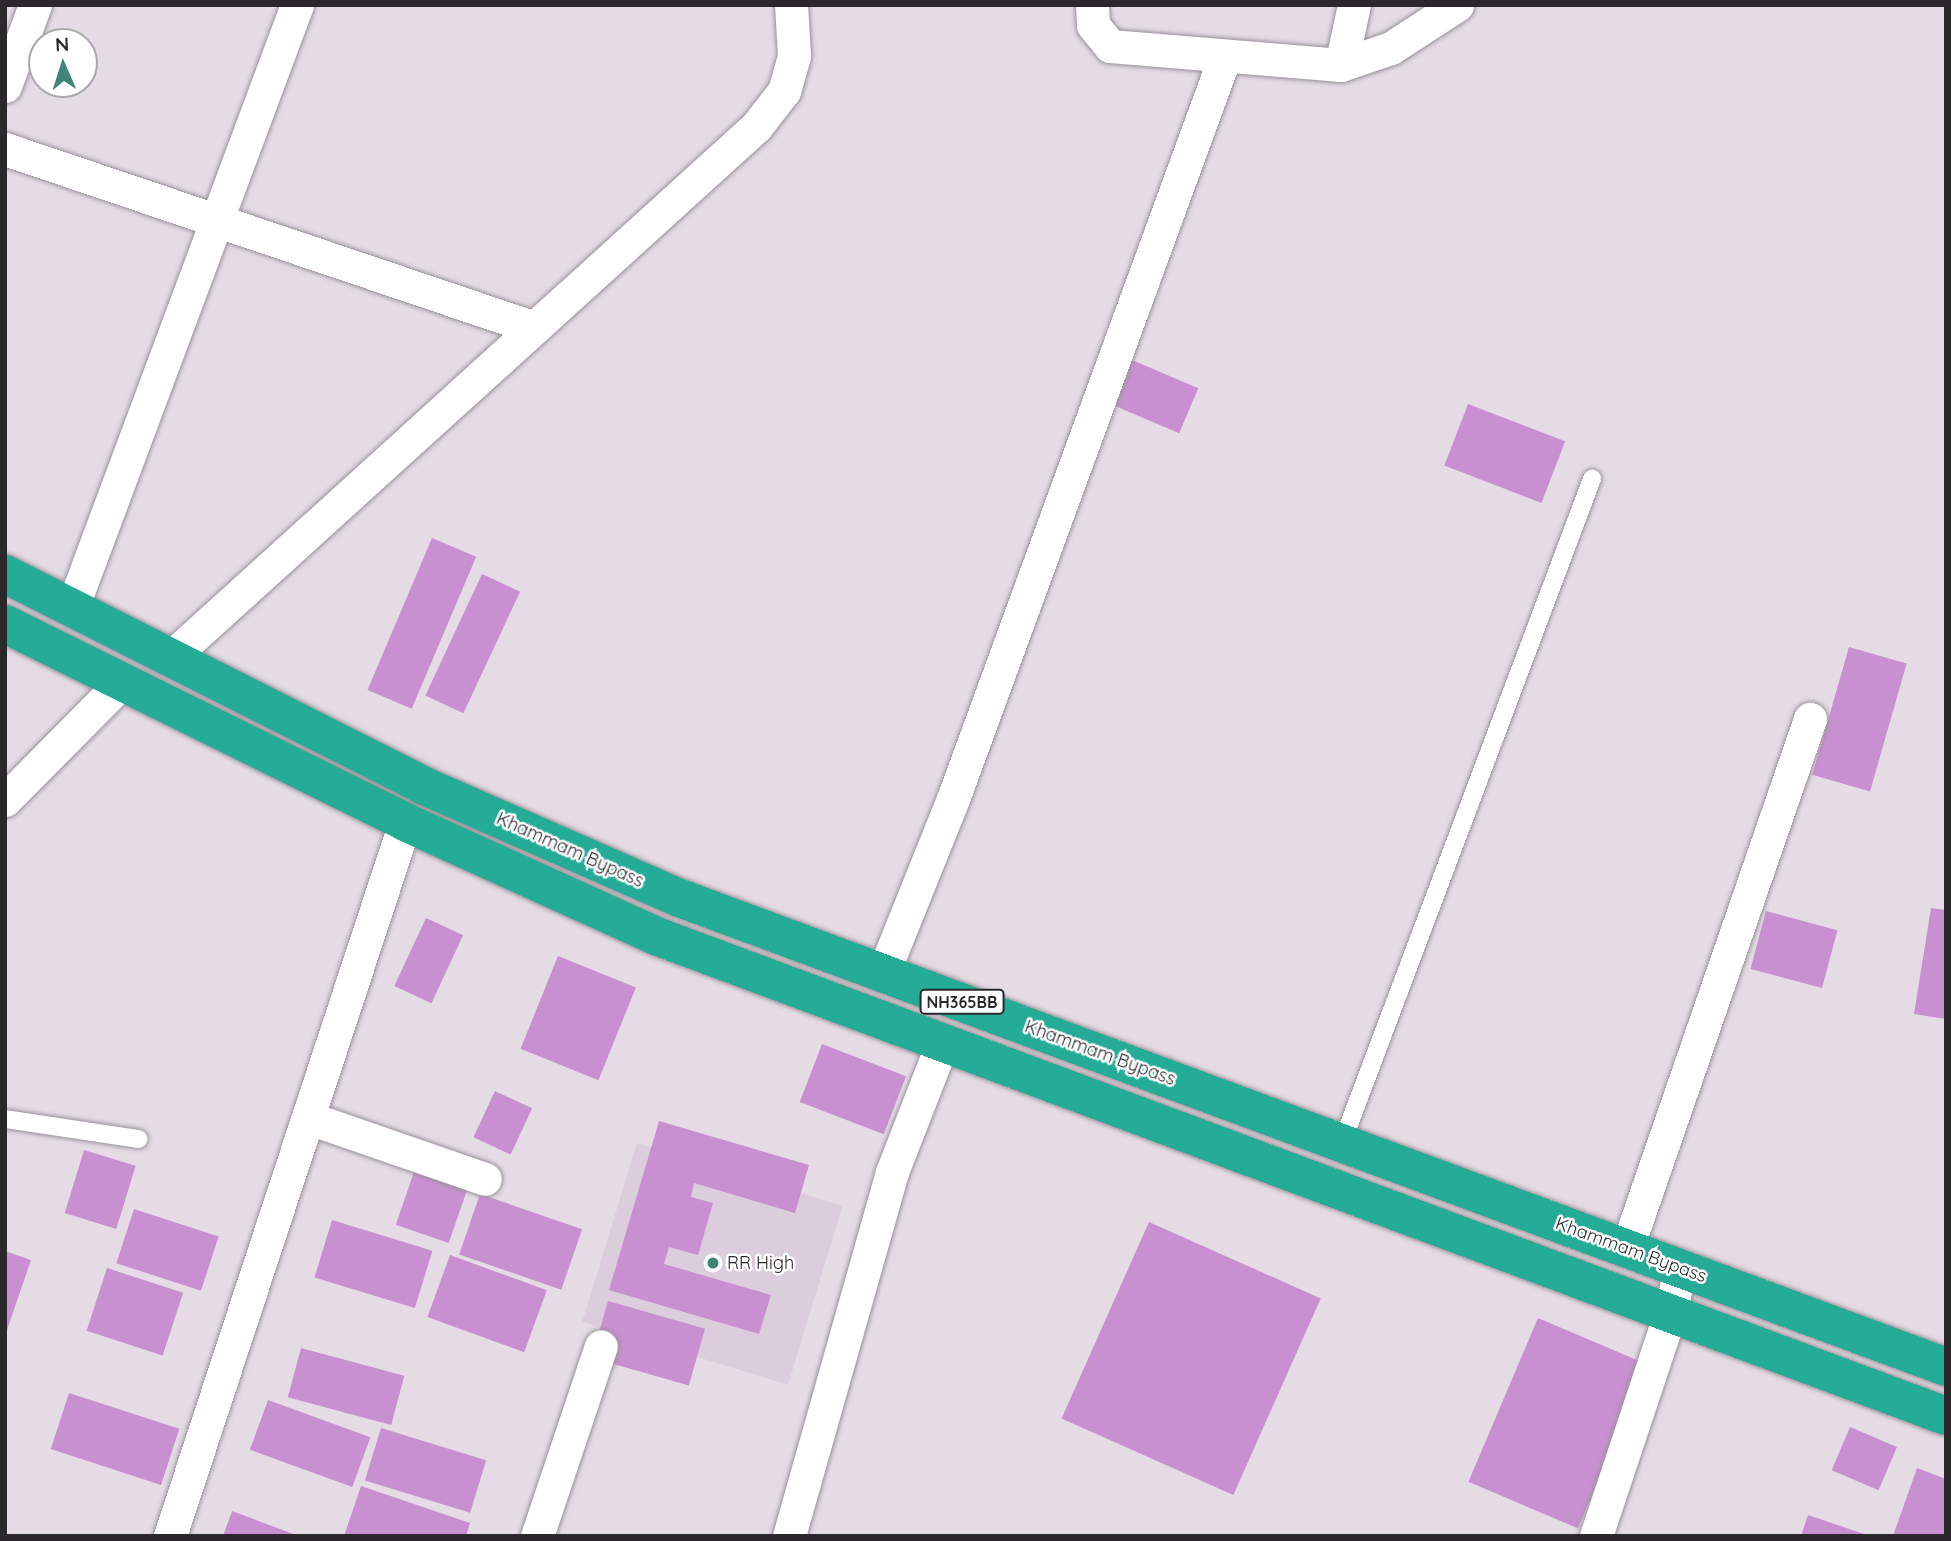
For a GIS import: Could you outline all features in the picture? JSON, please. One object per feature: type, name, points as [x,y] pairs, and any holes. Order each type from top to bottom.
[{"type":"highway","name":"Khammam Bypass","points":[[5,573],[169,659],[422,785],[664,892],[1946,1367]]},
{"type":"highway","name":"NH365BB","points":[[5,624],[405,822],[656,936],[1946,1416]]},
{"type":"street","points":[[5,86],[35,5]]},
{"type":"street","points":[[72,608],[297,5]]},
{"type":"street","points":[[169,659],[359,490],[532,327],[756,127],[784,91],[794,55],[791,5]]},
{"type":"street","points":[[1092,5],[1093,24],[1110,46],[1224,59],[1341,65],[1391,48],[1457,5]]},
{"type":"street","points":[[1341,65],[1354,5]]},
{"type":"street","points":[[883,973],[953,799],[1224,59]]},
{"type":"street","points":[[5,149],[532,327]]},
{"type":"street","points":[[5,800],[121,683]]},
{"type":"street","points":[[1627,1248],[1810,719]]},
{"type":"street","points":[[170,1536],[405,822]]},
{"type":"street","points":[[789,1536],[892,1172],[942,1044]]},
{"type":"street","points":[[309,1118],[485,1179]]},
{"type":"street","points":[[1595,1536],[1670,1314],[1680,1268]]},
{"type":"street","points":[[537,1536],[601,1346]]},
{"type":"lane","points":[[1342,1143],[1592,479]]},
{"type":"lane","points":[[5,1119],[139,1139]]},
{"type":"shaded area","name":"RR High","points":[[637,1143],[843,1206],[788,1385],[582,1322]]},
{"type":"building","points":[[1132,360],[1198,388],[1179,433],[1113,405]]},
{"type":"building","points":[[1468,404],[1565,441],[1541,503],[1444,466]]},
{"type":"building","points":[[432,538],[476,557],[412,709],[368,690]]},
{"type":"building","points":[[482,574],[520,592],[463,713],[425,695]]},
{"type":"building","points":[[1849,647],[1907,664],[1870,791],[1812,775]]},
{"type":"building","points":[[1931,908],[1946,910],[1946,1019],[1914,1014]]},
{"type":"building","points":[[1766,911],[1837,930],[1822,988],[1750,969]]},
{"type":"building","points":[[426,918],[463,935],[431,1003],[394,986]]},
{"type":"building","points":[[558,956],[636,987],[598,1080],[521,1049]]},
{"type":"building","points":[[822,1044],[906,1076],[884,1134],[800,1102]]},
{"type":"building","points":[[495,1091],[532,1108],[511,1155],[473,1137]]},
{"type":"building","points":[[659,1121],[809,1165],[795,1213],[694,1183],[691,1197],[713,1203],[698,1255],[669,1247],[664,1264],[771,1295],[759,1334],[609,1290]]},
{"type":"building","points":[[84,1150],[136,1166],[116,1229],[65,1213]]},
{"type":"building","points":[[415,1169],[468,1187],[449,1243],[396,1225]]},
{"type":"building","points":[[480,1194],[582,1229],[561,1290],[459,1255]]},
{"type":"building","points":[[134,1209],[219,1237],[201,1291],[116,1263]]},
{"type":"building","points":[[332,1220],[432,1251],[415,1308],[314,1277]]},
{"type":"building","points":[[1149,1222],[1321,1298],[1233,1495],[1062,1418]]},
{"type":"building","points":[[5,1251],[31,1260],[6,1333],[5,1333]]},
{"type":"building","points":[[450,1255],[547,1290],[524,1352],[427,1317]]},
{"type":"building","points":[[107,1268],[183,1293],[163,1355],[87,1331]]},
{"type":"building","points":[[608,1301],[705,1329],[689,1386],[592,1358]]},
{"type":"building","points":[[1538,1318],[1648,1364],[1578,1528],[1468,1482]]},
{"type":"building","points":[[301,1348],[404,1376],[391,1425],[288,1397]]},
{"type":"building","points":[[69,1393],[179,1429],[161,1485],[51,1449]]},
{"type":"building","points":[[268,1400],[370,1437],[352,1487],[250,1450]]},
{"type":"building","points":[[1850,1427],[1897,1447],[1879,1490],[1832,1470]]},
{"type":"building","points":[[381,1428],[486,1460],[470,1513],[365,1481]]},
{"type":"building","points":[[1917,1468],[1946,1479],[1946,1536],[1893,1536]]},
{"type":"building","points":[[361,1486],[470,1523],[466,1536],[344,1536]]},
{"type":"building","points":[[232,1511],[296,1535],[296,1536],[223,1536]]},
{"type":"building","points":[[1808,1515],[1867,1535],[1867,1536],[1801,1536]]},
{"type":"place","name":"RR High","points":[[713,1263]]}]
